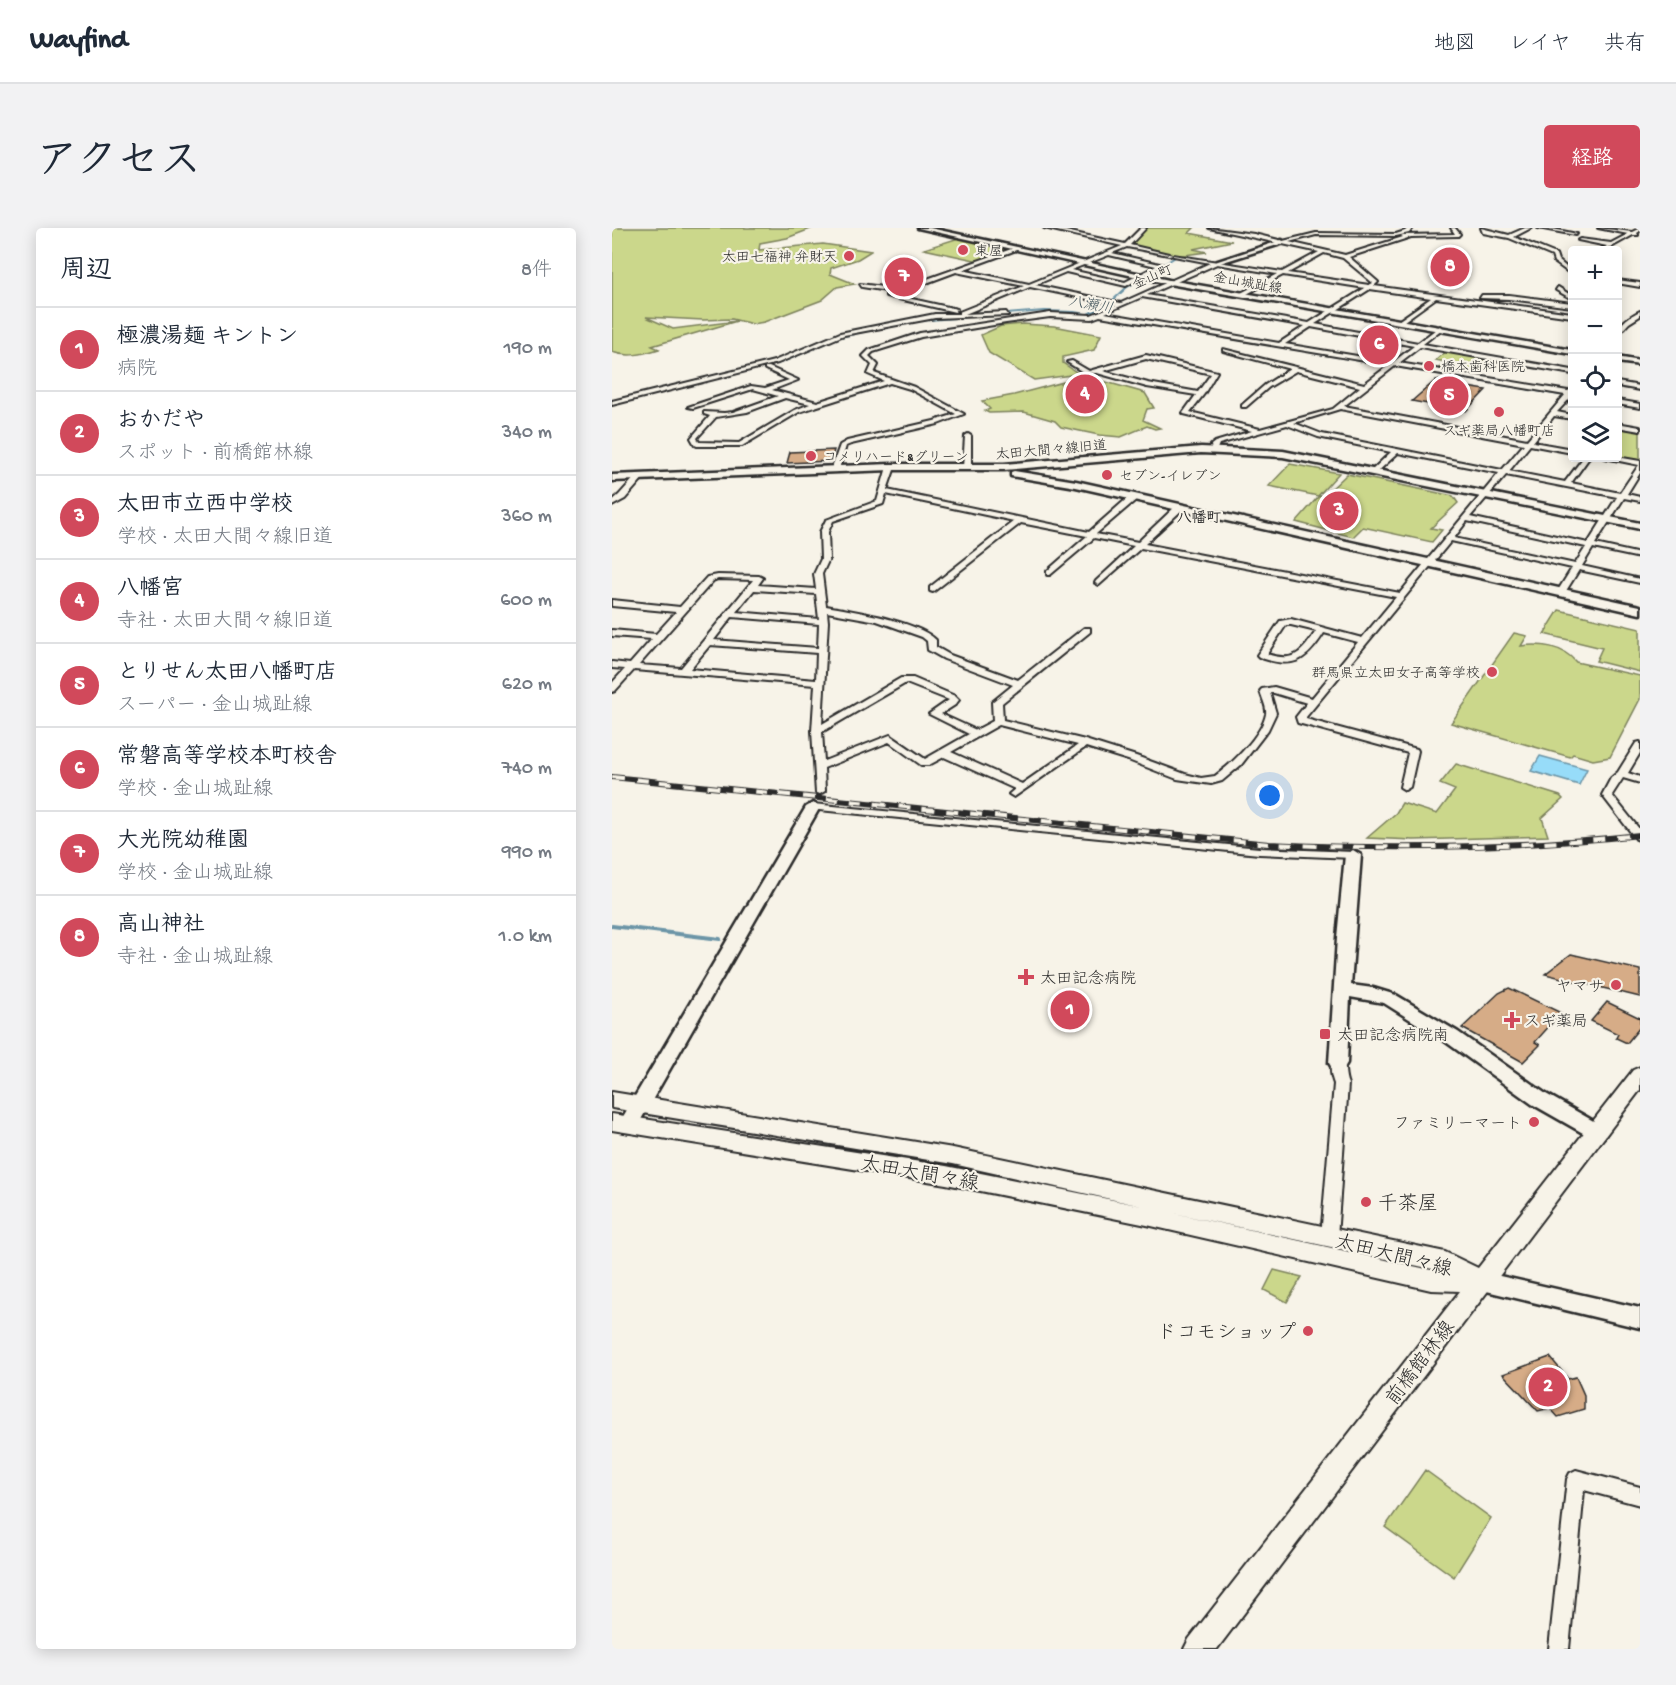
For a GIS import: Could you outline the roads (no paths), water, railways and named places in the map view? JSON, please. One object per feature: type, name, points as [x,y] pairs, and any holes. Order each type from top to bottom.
[{"type":"main road","name":"前橋館林線","points":[[1199,1649],[1640,1076]]},
{"type":"main road","name":"太田大間々線","points":[[612,1100],[953,1156],[1445,1262],[1482,1281]]},
{"type":"main road","name":"太田大間々線","points":[[620,1124],[946,1175],[1147,1216],[1431,1280],[1482,1281]]},
{"type":"street","name":"金山城趾線","points":[[921,228],[1169,282],[1568,351]]},
{"type":"street","points":[[1046,228],[1176,256],[1432,297],[1568,314]]},
{"type":"street","points":[[1060,231],[1070,228]]},
{"type":"street","points":[[955,315],[1109,254],[1126,246],[1144,228]]},
{"type":"street","points":[[1211,228],[1345,257],[1376,283],[1279,345]]},
{"type":"street","points":[[1396,235],[1407,232],[1411,228]]},
{"type":"street","points":[[1218,262],[1316,234],[1456,236],[1458,234],[1453,228]]},
{"type":"street","points":[[1483,228],[1485,232],[1510,237],[1554,255],[1556,261],[1568,270]]},
{"type":"street","points":[[1510,237],[1529,228]]},
{"type":"street","points":[[1540,228],[1575,234]]},
{"type":"street","points":[[1600,228],[1640,234]]},
{"type":"street","points":[[1580,240],[1612,245],[1640,229]]},
{"type":"street","points":[[1345,257],[1409,237]]},
{"type":"street","points":[[963,312],[888,295],[1017,249]]},
{"type":"street","points":[[1242,294],[1323,252]]},
{"type":"street","points":[[1109,254],[1161,265]]},
{"type":"street","points":[[1067,271],[1126,284],[1176,256]]},
{"type":"street","name":"金山町","points":[[1097,312],[1113,303],[1139,295],[1218,262]]},
{"type":"street","points":[[954,270],[1113,303]]},
{"type":"street","points":[[1622,282],[1640,285]]},
{"type":"street","points":[[862,285],[898,291]]},
{"type":"street","points":[[1558,288],[1568,295]]},
{"type":"street","points":[[1139,295],[1568,371]]},
{"type":"street","points":[[1400,322],[1432,297],[1509,297],[1568,304]]},
{"type":"street","points":[[612,403],[776,362],[837,335],[935,316],[1077,309]]},
{"type":"street","points":[[835,470],[845,444],[936,423],[962,414],[912,388],[871,374],[874,365],[866,356],[869,352],[929,333],[1044,316],[1097,312],[1239,340],[1568,394]]},
{"type":"street","points":[[1622,328],[1640,313]]},
{"type":"street","points":[[1622,322],[1640,324]]},
{"type":"street","points":[[1214,450],[1214,445],[1217,443],[1338,407],[1440,328]]},
{"type":"street","points":[[1239,340],[1225,350],[1366,387]]},
{"type":"street","points":[[1098,371],[1114,364],[1146,357],[1215,373],[1186,413],[1261,431]]},
{"type":"street","points":[[1622,360],[1640,363]]},
{"type":"street","points":[[1070,362],[1084,372],[1098,371],[1158,387],[1201,394]]},
{"type":"street","points":[[766,390],[795,380],[767,368]]},
{"type":"street","points":[[1244,406],[1274,381],[1296,368]]},
{"type":"street","points":[[713,416],[694,438],[697,444],[740,445],[797,411],[889,381]]},
{"type":"street","points":[[1622,385],[1640,388]]},
{"type":"street","points":[[784,395],[725,416],[713,416],[691,407],[753,387],[766,390],[784,395],[816,404]]},
{"type":"street","points":[[1405,787],[1413,751],[1301,721],[1314,702],[1530,443],[1551,413],[1568,396]]},
{"type":"street","points":[[1622,403],[1640,406]]},
{"type":"street","points":[[1338,407],[1568,450]]},
{"type":"street","points":[[1551,413],[1568,416]]},
{"type":"street","points":[[1287,423],[1320,436],[1640,499]]},
{"type":"street","points":[[1622,426],[1640,429]]},
{"type":"street","points":[[967,468],[968,436]]},
{"type":"street","name":"太田大間々線旧道","points":[[612,478],[891,467],[1004,467],[1214,450],[1273,453],[1640,526]]},
{"type":"street","points":[[1374,472],[1396,451]]},
{"type":"street","points":[[1561,592],[1622,495],[1636,479],[1640,465],[1622,461]]},
{"type":"street","points":[[1567,484],[1583,462]]},
{"type":"street","points":[[620,1124],[640,1103],[817,799],[819,766],[817,731],[824,622],[818,574],[825,559],[824,532],[827,523],[878,504],[885,492],[891,467]]},
{"type":"street","points":[[1004,467],[1010,473],[1180,507],[1640,610]]},
{"type":"street","points":[[612,504],[622,497],[640,477]]},
{"type":"street","points":[[885,492],[1403,596]]},
{"type":"street","points":[[1050,573],[1134,497]]},
{"type":"street","points":[[1099,583],[1180,507]]},
{"type":"street","points":[[1467,519],[1640,556]]},
{"type":"street","points":[[933,589],[1020,520]]},
{"type":"street","points":[[1450,539],[1640,581]]},
{"type":"street","points":[[612,689],[710,579],[715,577],[759,578],[684,671]]},
{"type":"street","points":[[753,587],[820,592]]},
{"type":"street","points":[[612,603],[682,610]]},
{"type":"street","points":[[822,608],[879,619],[925,635],[932,640],[931,648],[947,657],[1019,684]]},
{"type":"street","points":[[731,614],[824,622]]},
{"type":"street","points":[[1321,630],[1305,654],[1297,660],[1286,661],[1262,655],[1283,623],[1291,622],[1365,641]]},
{"type":"street","points":[[998,722],[997,702],[1088,630]]},
{"type":"street","points":[[612,633],[658,637]]},
{"type":"street","points":[[708,642],[821,651]]},
{"type":"street","points":[[612,665],[820,683]]},
{"type":"street","points":[[817,731],[904,681],[910,680],[952,698],[954,700],[952,703],[934,714],[976,734]]},
{"type":"street","points":[[819,766],[890,738],[925,763],[998,722],[1050,732],[1185,776],[1210,781],[1218,780],[1246,754],[1269,718],[1270,711],[1265,691],[1274,690],[1314,702]]},
{"type":"street","points":[[1640,745],[1622,774],[1616,778],[1607,795],[1640,837]]},
{"type":"street","points":[[942,752],[1018,791],[1081,747]]},
{"type":"street","points":[[1622,774],[1640,780]]},
{"type":"street","points":[[817,799],[1259,852],[1353,855],[1342,990],[1337,1075],[1341,1084],[1329,1237]]},
{"type":"street","points":[[1342,990],[1373,994],[1389,999],[1409,1010],[1452,1037],[1539,1099],[1597,1131]]},
{"type":"street","points":[[1482,1281],[1640,1318]]},
{"type":"street","points":[[1559,1649],[1576,1479],[1640,1496]]},
{"type":"water","points":[[1540,756],[1587,769],[1579,785],[1531,771]]},
{"type":"waterway","points":[[1088,314],[1111,302],[1126,288],[1177,256]]},
{"type":"waterway","name":"八瀬川","points":[[917,321],[1044,311],[1074,312],[1568,396]]},
{"type":"waterway","name":"八瀬川","points":[[713,379],[780,363],[840,337],[877,329]]},
{"type":"waterway","name":"八瀬川","points":[[612,405],[633,400]]},
{"type":"waterway","name":"八瀬川","points":[[1622,406],[1640,408]]},
{"type":"waterway","points":[[612,926],[720,939]]},
{"type":"railway","points":[[612,777],[1269,844],[1454,847],[1547,843],[1640,835]]},
{"type":"place","name":"東屋","points":[[963,250]]},
{"type":"place","name":"太田七福神 弁財天","points":[[849,256]]},
{"type":"place","name":"高山神社","points":[[1450,267]]},
{"type":"place","name":"大光院幼稚園","points":[[904,277]]},
{"type":"place","name":"常磐高等学校本町校舎","points":[[1379,345]]},
{"type":"place","name":"橋本歯科医院","points":[[1429,366]]},
{"type":"place","name":"八幡宮","points":[[1085,394]]},
{"type":"place","name":"とりせん太田八幡町店","points":[[1449,396]]},
{"type":"place","name":"スギ薬局八幡町店","points":[[1499,412]]},
{"type":"place","name":"コメリハード&グリーン","points":[[811,456]]},
{"type":"place","name":"セブン-イレブン","points":[[1107,475]]},
{"type":"place","name":"太田市立西中学校","points":[[1339,511]]},
{"type":"place","name":"群馬県立太田女子高等学校","points":[[1492,672]]},
{"type":"place","name":"太田記念病院","points":[[1026,977]]},
{"type":"place","name":"ヤマサ","points":[[1616,985]]},
{"type":"place","name":"極濃湯麺 キントン","points":[[1070,1010]]},
{"type":"place","name":"スギ薬局","points":[[1512,1020]]},
{"type":"place","name":"太田記念病院南","points":[[1325,1034]]},
{"type":"place","name":"ファミリーマート","points":[[1534,1122]]},
{"type":"place","name":"千茶屋","points":[[1366,1202]]},
{"type":"place","name":"ドコモショップ","points":[[1308,1331]]},
{"type":"place","name":"おかだや","points":[[1548,1387]]},
{"type":"district","name":"八幡町","points":[[1199,517]]}]
